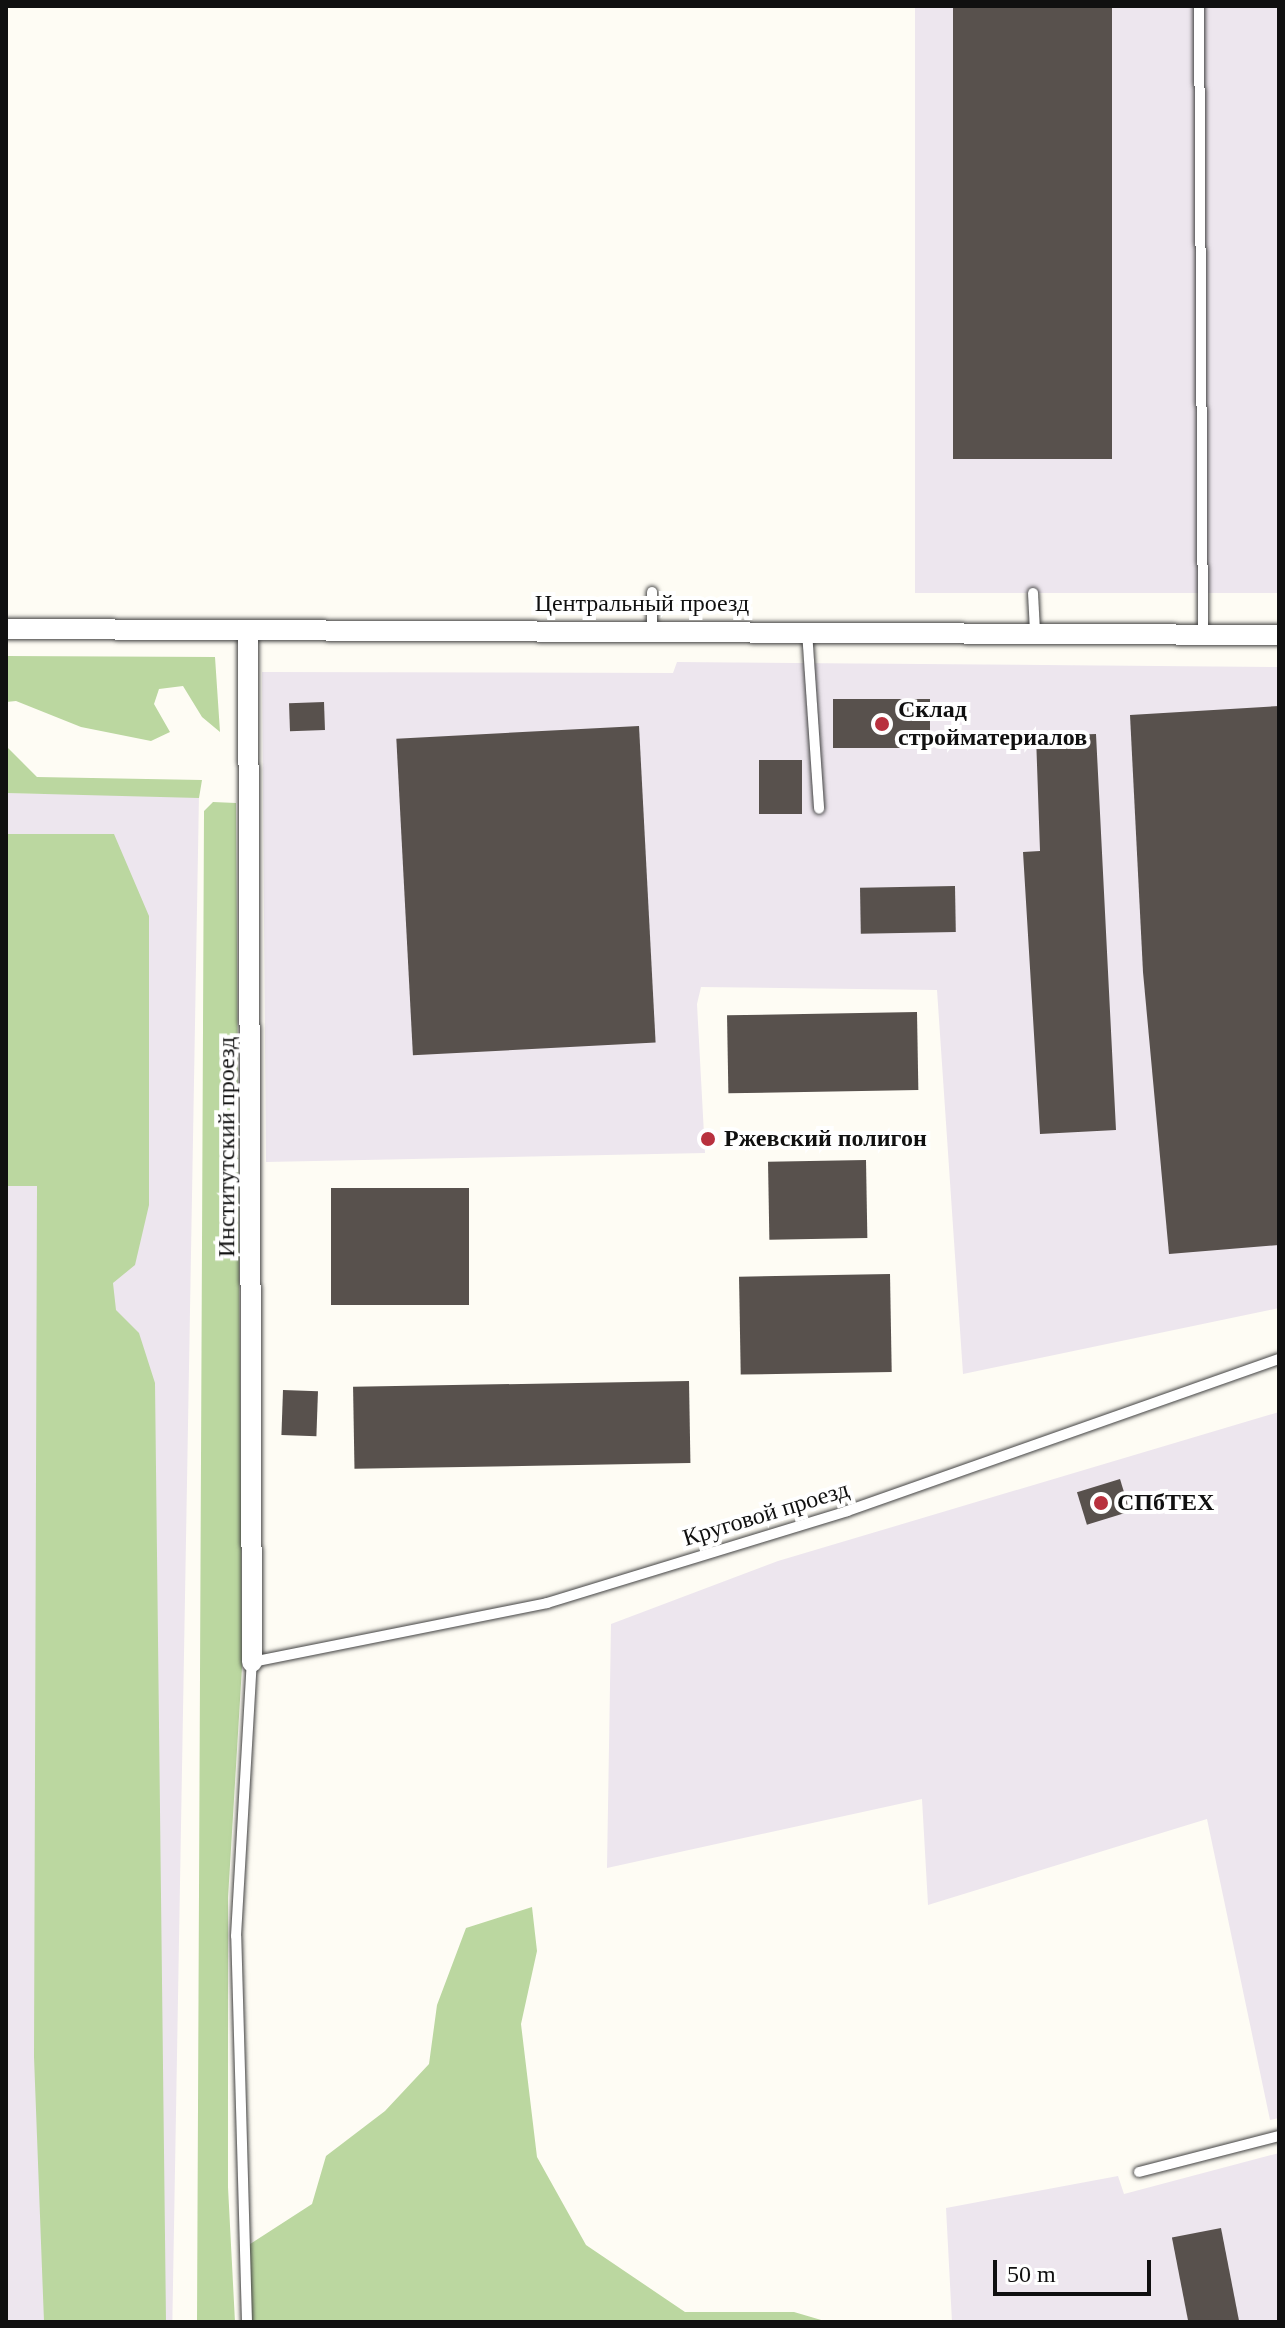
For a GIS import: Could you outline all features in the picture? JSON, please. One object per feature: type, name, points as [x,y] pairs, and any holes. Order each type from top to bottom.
[{"type":"street","name":"Центральный проезд","points":[[6,629],[248,632],[807,629],[1279,635]]},
{"type":"street","name":"Институтский проезд","points":[[248,632],[260,1265],[252,1662]]},
{"type":"lane","points":[[1199,6],[1203,634]]},
{"type":"lane","points":[[652,592],[652,630]]},
{"type":"lane","points":[[1033,593],[1035,632]]},
{"type":"lane","points":[[807,629],[819,809]]},
{"type":"lane","name":"Круговой проезд","points":[[252,1662],[547,1603],[847,1511],[1279,1359]]},
{"type":"lane","points":[[247,2322],[236,1936],[252,1662]]},
{"type":"lane","points":[[1139,2172],[1279,2136]]},
{"type":"shaded area","points":[[915,6],[1279,6],[1279,593],[915,593]]},
{"type":"shaded area","points":[[677,662],[1279,667],[1279,1308],[963,1374],[937,990],[701,987],[697,1004],[705,1153],[266,1162],[262,672],[673,673]]},
{"type":"shaded area","points":[[6,793],[199,796],[172,2322],[6,2322]]},
{"type":"shaded area","points":[[1279,1412],[1279,2118],[1270,2120],[1207,1819],[928,1905],[922,1799],[607,1868],[611,1624],[778,1561]]},
{"type":"shaded area","points":[[1279,2153],[1279,2322],[952,2322],[946,2208],[1118,2176],[1124,2194]]},
{"type":"green space","points":[[6,656],[215,657],[220,732],[202,717],[183,686],[159,689],[154,704],[170,732],[151,741],[81,727],[16,701],[6,702]]},
{"type":"green space","points":[[6,746],[37,777],[202,780],[199,798],[6,793]]},
{"type":"green space","points":[[213,802],[236,803],[242,1667],[228,1898],[228,2187],[235,2322],[197,2322],[204,811]]},
{"type":"green space","points":[[6,834],[114,834],[149,916],[149,1205],[135,1265],[113,1283],[116,1310],[139,1333],[155,1383],[166,2322],[44,2322],[34,2057],[37,1186],[6,1186]]},
{"type":"green space","points":[[532,1907],[537,1951],[521,2024],[537,2157],[586,2245],[685,2312],[794,2312],[828,2322],[251,2322],[247,2246],[312,2204],[326,2156],[385,2111],[429,2064],[437,2005],[466,1928]]},
{"type":"building","points":[[953,6],[1112,6],[1112,459],[953,459]]},
{"type":"building","name":"Склад стройматериалов","points":[[833,699],[930,699],[930,748],[833,748]]},
{"type":"building","points":[[324,702],[325,730],[290,731],[289,703]]},
{"type":"building","points":[[1279,706],[1279,1245],[1169,1254],[1143,972],[1130,715]]},
{"type":"building","points":[[639,726],[656,1043],[413,1055],[396,739]]},
{"type":"building","points":[[1096,734],[1116,1130],[1040,1134],[1023,852],[1040,851],[1036,736]]},
{"type":"building","points":[[759,760],[802,760],[802,814],[759,814]]},
{"type":"building","points":[[955,886],[956,932],[861,934],[860,888]]},
{"type":"building","points":[[917,1012],[918,1090],[728,1093],[727,1015]]},
{"type":"building","points":[[866,1160],[867,1238],[769,1240],[768,1162]]},
{"type":"building","points":[[331,1188],[469,1188],[469,1305],[331,1305]]},
{"type":"building","points":[[890,1274],[892,1372],[741,1375],[739,1277]]},
{"type":"building","points":[[689,1381],[690,1463],[354,1469],[353,1387]]},
{"type":"building","points":[[283,1390],[318,1391],[316,1436],[281,1435]]},
{"type":"building","name":"СПбТЕХ","points":[[1120,1479],[1130,1512],[1087,1525],[1077,1492]]},
{"type":"building","points":[[1221,2228],[1239,2322],[1188,2322],[1172,2238]]},
{"type":"place","name":"Склад стройматериалов","points":[[882,724]]},
{"type":"place","name":"Ржевский полигон","points":[[708,1139]]},
{"type":"place","name":"СПбТЕХ","points":[[1101,1503]]}]
